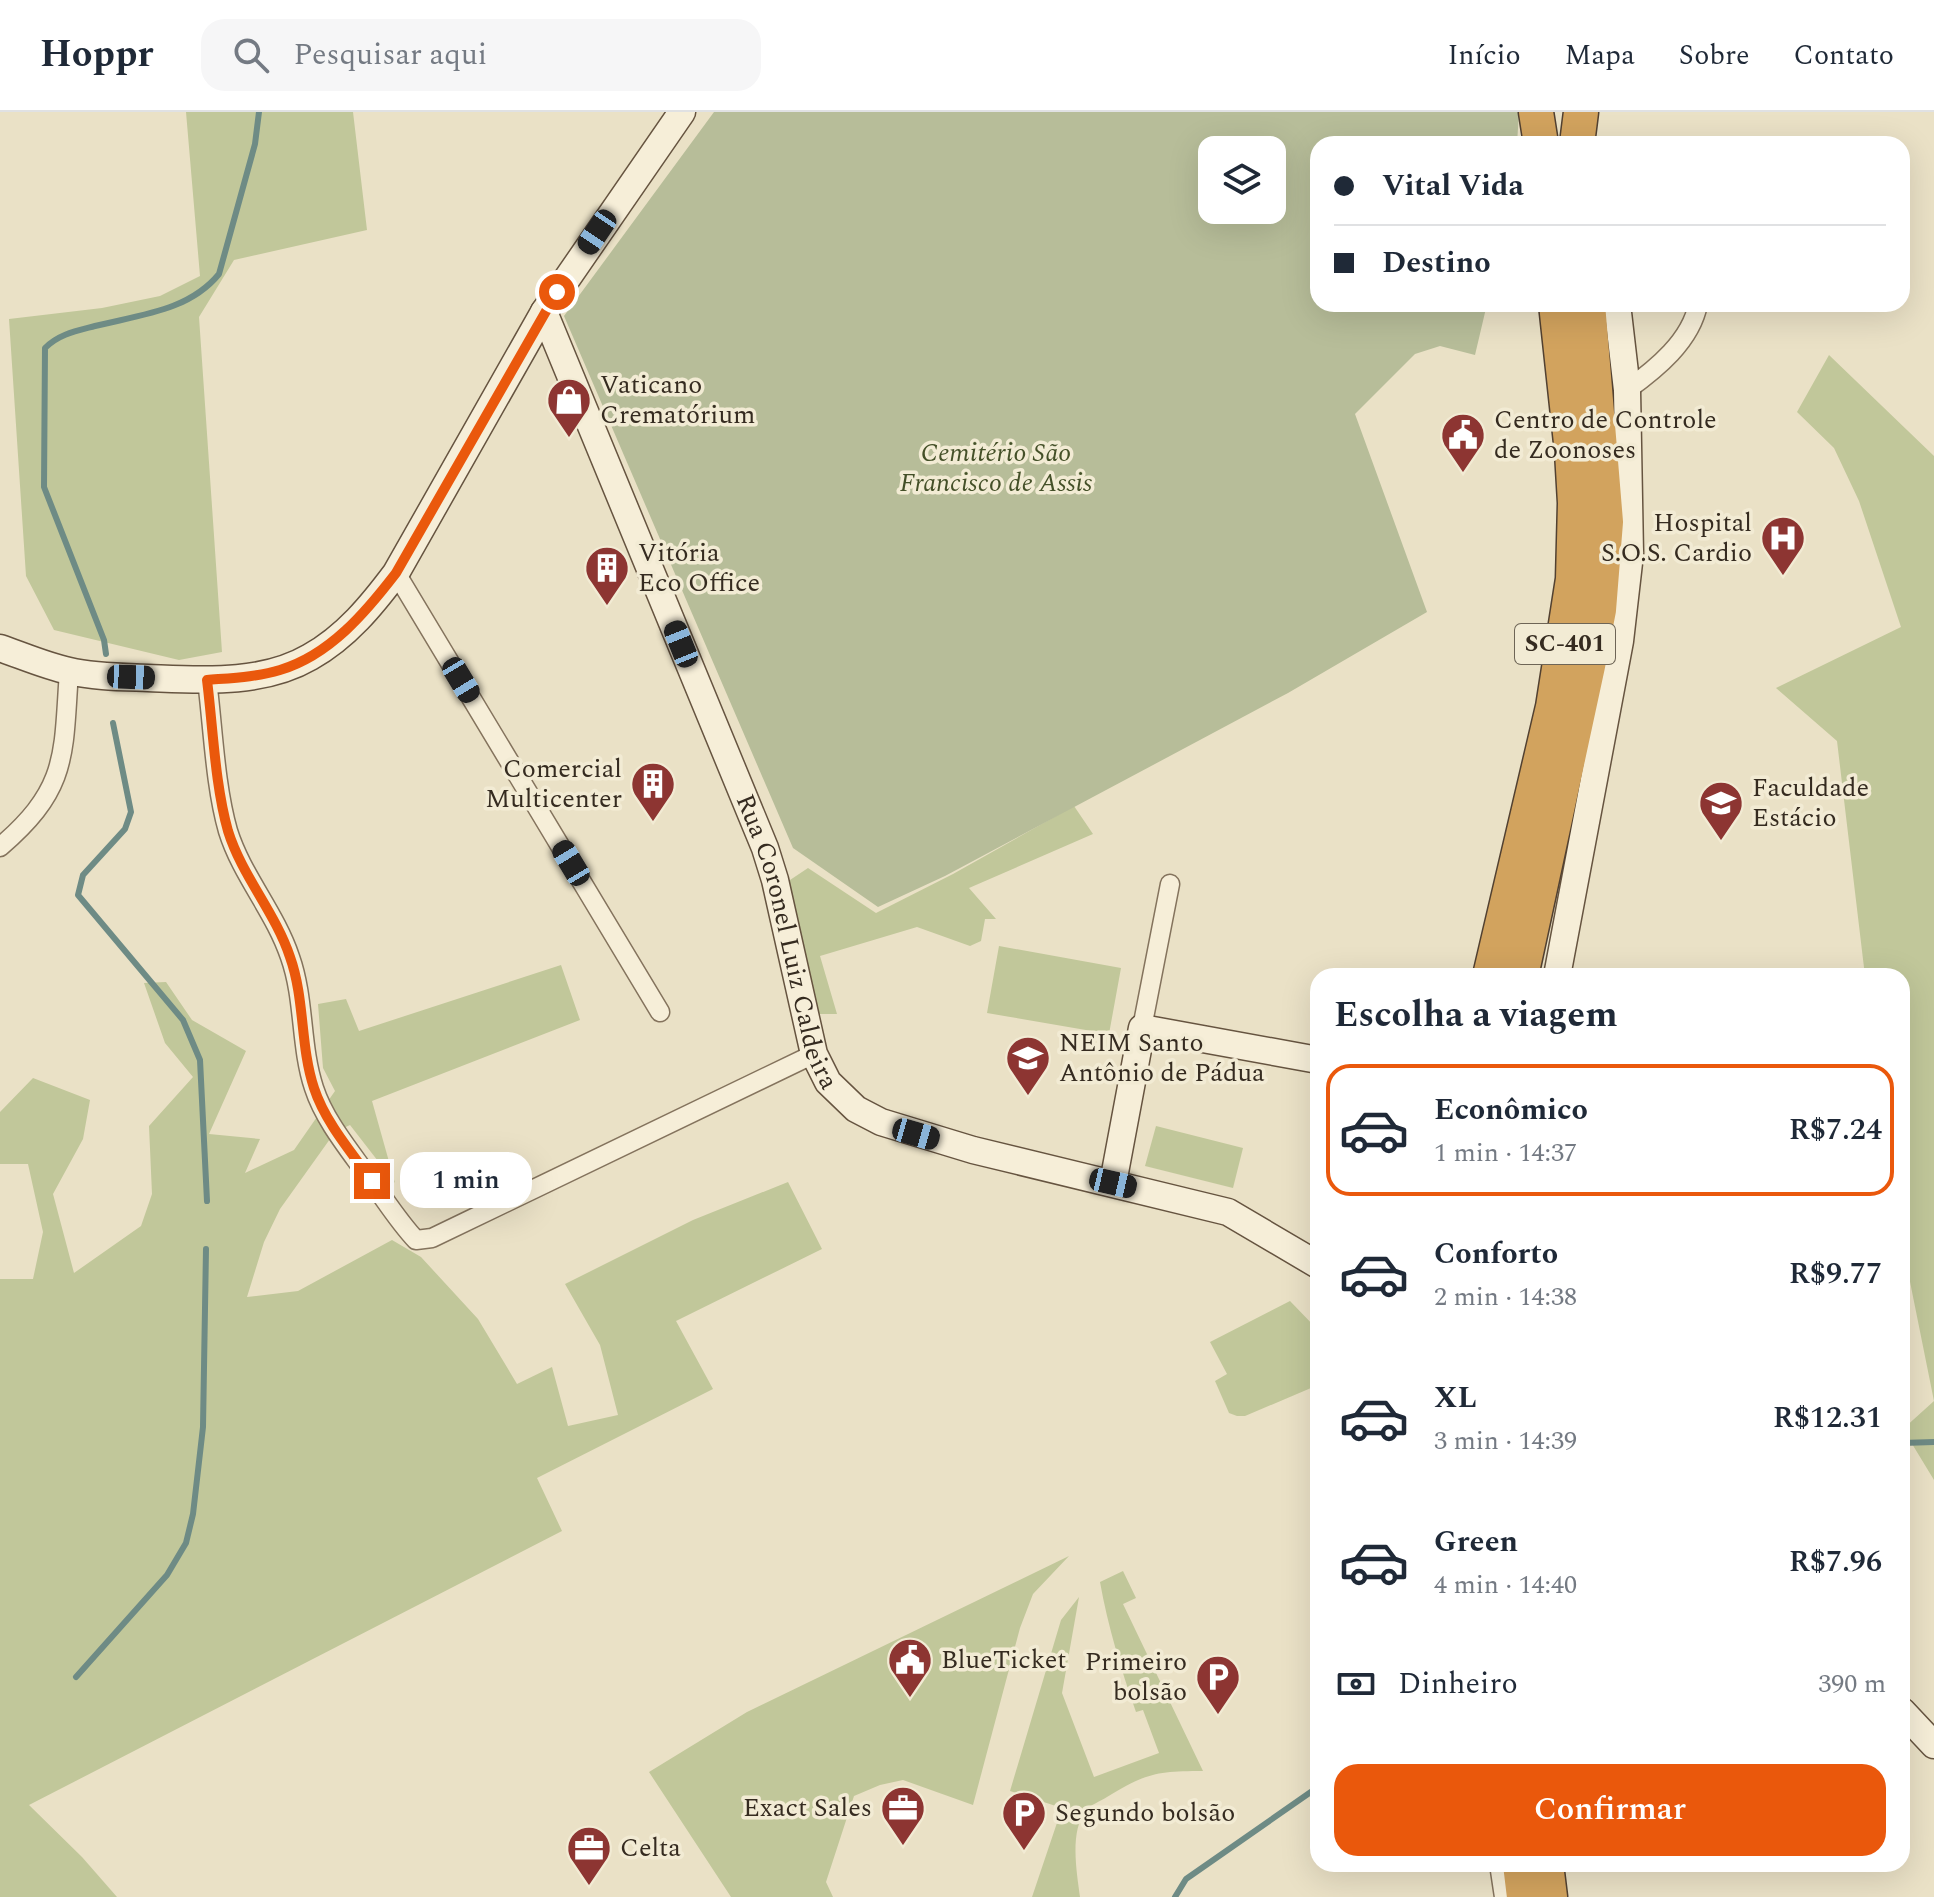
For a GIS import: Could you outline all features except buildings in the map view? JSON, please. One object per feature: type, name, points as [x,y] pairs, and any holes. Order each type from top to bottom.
[{"type":"highway","points":[[1536,112],[1564,136]]},
{"type":"highway","points":[[1547,112],[1565,136]]},
{"type":"highway","name":"SC-401","points":[[1492,968],[1553,707],[1573,579],[1575,503],[1572,452],[1557,312]]},
{"type":"highway","name":"SC-401","points":[[1523,968],[1588,666],[1605,557],[1606,522],[1589,312]]},
{"type":"highway","points":[[1521,1872],[1524,1897]]},
{"type":"highway","points":[[1548,1872],[1550,1897]]},
{"type":"main road","points":[[0,648],[69,671],[207,680],[281,670],[309,658],[356,622],[396,573],[544,312],[682,112]]},
{"type":"main road","name":"Rua Coronel Luiz Caldeira","points":[[544,312],[765,848],[814,1054],[828,1082],[856,1109],[881,1122],[973,1150],[1228,1212],[1310,1260]]},
{"type":"main road","points":[[1559,968],[1620,641],[1630,554],[1627,390],[1618,312]]},
{"type":"main road","points":[[1113,1183],[1142,1028],[1310,1059]]},
{"type":"main road","points":[[1910,1720],[1934,1745]]},
{"type":"street","points":[[1627,390],[1671,353],[1688,329],[1695,312]]},
{"type":"street","points":[[396,573],[660,1012]]},
{"type":"street","points":[[0,847],[35,814],[60,770],[69,671]]},
{"type":"street","points":[[207,680],[223,808],[229,832],[290,957],[298,985],[315,1090],[354,1157],[416,1240],[432,1238],[814,1054]]},
{"type":"street","points":[[1142,1028],[1170,884]]},
{"type":"street","points":[[1500,1872],[1504,1897]]},
{"type":"street","points":[[1551,1872],[1562,1897]]},
{"type":"green space","points":[[186,112],[353,112],[367,230],[234,260],[199,317],[222,652],[179,660],[54,630],[26,576],[9,319],[102,308],[160,296],[200,276]]},
{"type":"green space","name":"Cemitério São Francisco de Assis","points":[[714,112],[1519,112],[1518,136],[1310,136],[1310,312],[1485,312],[1475,355],[1440,346],[1415,354],[1355,414],[1427,612],[1288,693],[945,876],[878,907],[793,848],[564,316]]},
{"type":"green space","points":[[1829,355],[1934,456],[1934,1401],[1910,1282],[1910,968],[1864,968],[1837,741],[1776,688],[1901,627],[1859,501],[1834,448],[1797,412]]},
{"type":"green space","points":[[1074,806],[1093,834],[969,888],[996,919],[985,919],[981,941],[970,946],[917,927],[820,956],[837,1014],[819,1014],[787,882],[808,868],[876,913]]},
{"type":"green space","points":[[999,946],[1121,968],[1109,1034],[987,1013]]},
{"type":"green space","points":[[561,965],[580,1020],[372,1101],[395,1183],[350,1125],[335,1132],[280,1209],[264,1242],[247,1297],[298,1291],[392,1240],[421,1257],[478,1319],[517,1384],[552,1367],[568,1426],[618,1415],[600,1345],[565,1284],[693,1220],[788,1182],[822,1249],[676,1321],[713,1389],[537,1478],[562,1531],[29,1805],[117,1897],[0,1897],[0,1279],[33,1279],[43,1232],[28,1164],[0,1164],[0,1112],[33,1078],[90,1100],[83,1139],[53,1194],[74,1273],[141,1226],[152,1194],[149,1126],[193,1077],[165,1043],[144,983],[166,982],[192,1020],[246,1051],[209,1134],[260,1139],[245,1173],[294,1150],[335,1091],[323,1068],[318,1004],[346,999],[359,1031]]},
{"type":"green space","points":[[1156,1126],[1243,1148],[1233,1188],[1145,1166]]},
{"type":"green space","points":[[1290,1301],[1310,1322],[1310,1388],[1245,1416],[1229,1413],[1215,1381],[1227,1374],[1210,1342]]},
{"type":"green space","points":[[1934,1401],[1934,1480],[1910,1441],[1910,1423]]},
{"type":"green space","points":[[1069,1556],[1033,1594],[1020,1628],[973,1805],[903,1780],[880,1785],[854,1796],[826,1882],[833,1897],[731,1897],[649,1772],[747,1712]]},
{"type":"green space","points":[[1123,1571],[1136,1598],[1123,1604],[1203,1771],[1153,1775],[1090,1806],[1077,1830],[1076,1865],[1080,1897],[1032,1897],[1062,1808],[1010,1791],[1061,1620],[1079,1597],[1062,1693],[1094,1777],[1159,1753],[1143,1710],[1136,1712],[1103,1599],[1100,1582]]},
{"type":"waterway","points":[[106,654],[104,640],[44,487],[45,348],[56,339],[75,331],[178,304],[207,286],[219,274],[255,144],[259,112]]},
{"type":"waterway","points":[[113,723],[131,812],[125,829],[83,875],[78,895],[183,1020],[200,1060],[207,1201]]},
{"type":"waterway","points":[[76,1677],[167,1575],[186,1543],[193,1514],[203,1427],[206,1249]]},
{"type":"waterway","points":[[1910,1443],[1934,1442]]},
{"type":"waterway","points":[[1175,1897],[1186,1879],[1310,1793]]},
{"type":"place","name":"Vaticano Crematórium","points":[[569,439]]},
{"type":"place","name":"Centro de Controle de Zoonoses","points":[[1463,474]]},
{"type":"place","name":"Hospital S.O.S. Cardio","points":[[1783,577]]},
{"type":"place","name":"Vitória Eco Office","points":[[607,607]]},
{"type":"place","name":"Comercial Multicenter","points":[[653,823]]},
{"type":"place","name":"Faculdade Estácio","points":[[1721,842]]},
{"type":"place","name":"NEIM Santo Antônio de Pádua","points":[[1028,1097]]},
{"type":"place","name":"BlueTicket","points":[[910,1699]]},
{"type":"place","name":"Primeiro bolsão","points":[[1218,1716]]},
{"type":"place","name":"Exact Sales","points":[[903,1847]]},
{"type":"place","name":"Segundo bolsão","points":[[1024,1852]]},
{"type":"place","name":"Celta","points":[[589,1887]]},
{"type":"route","points":[[372,1181],[327,1115],[315,1090],[298,985],[290,957],[229,832],[223,808],[207,680],[281,670],[309,658],[356,622],[396,573],[557,292]]}]
